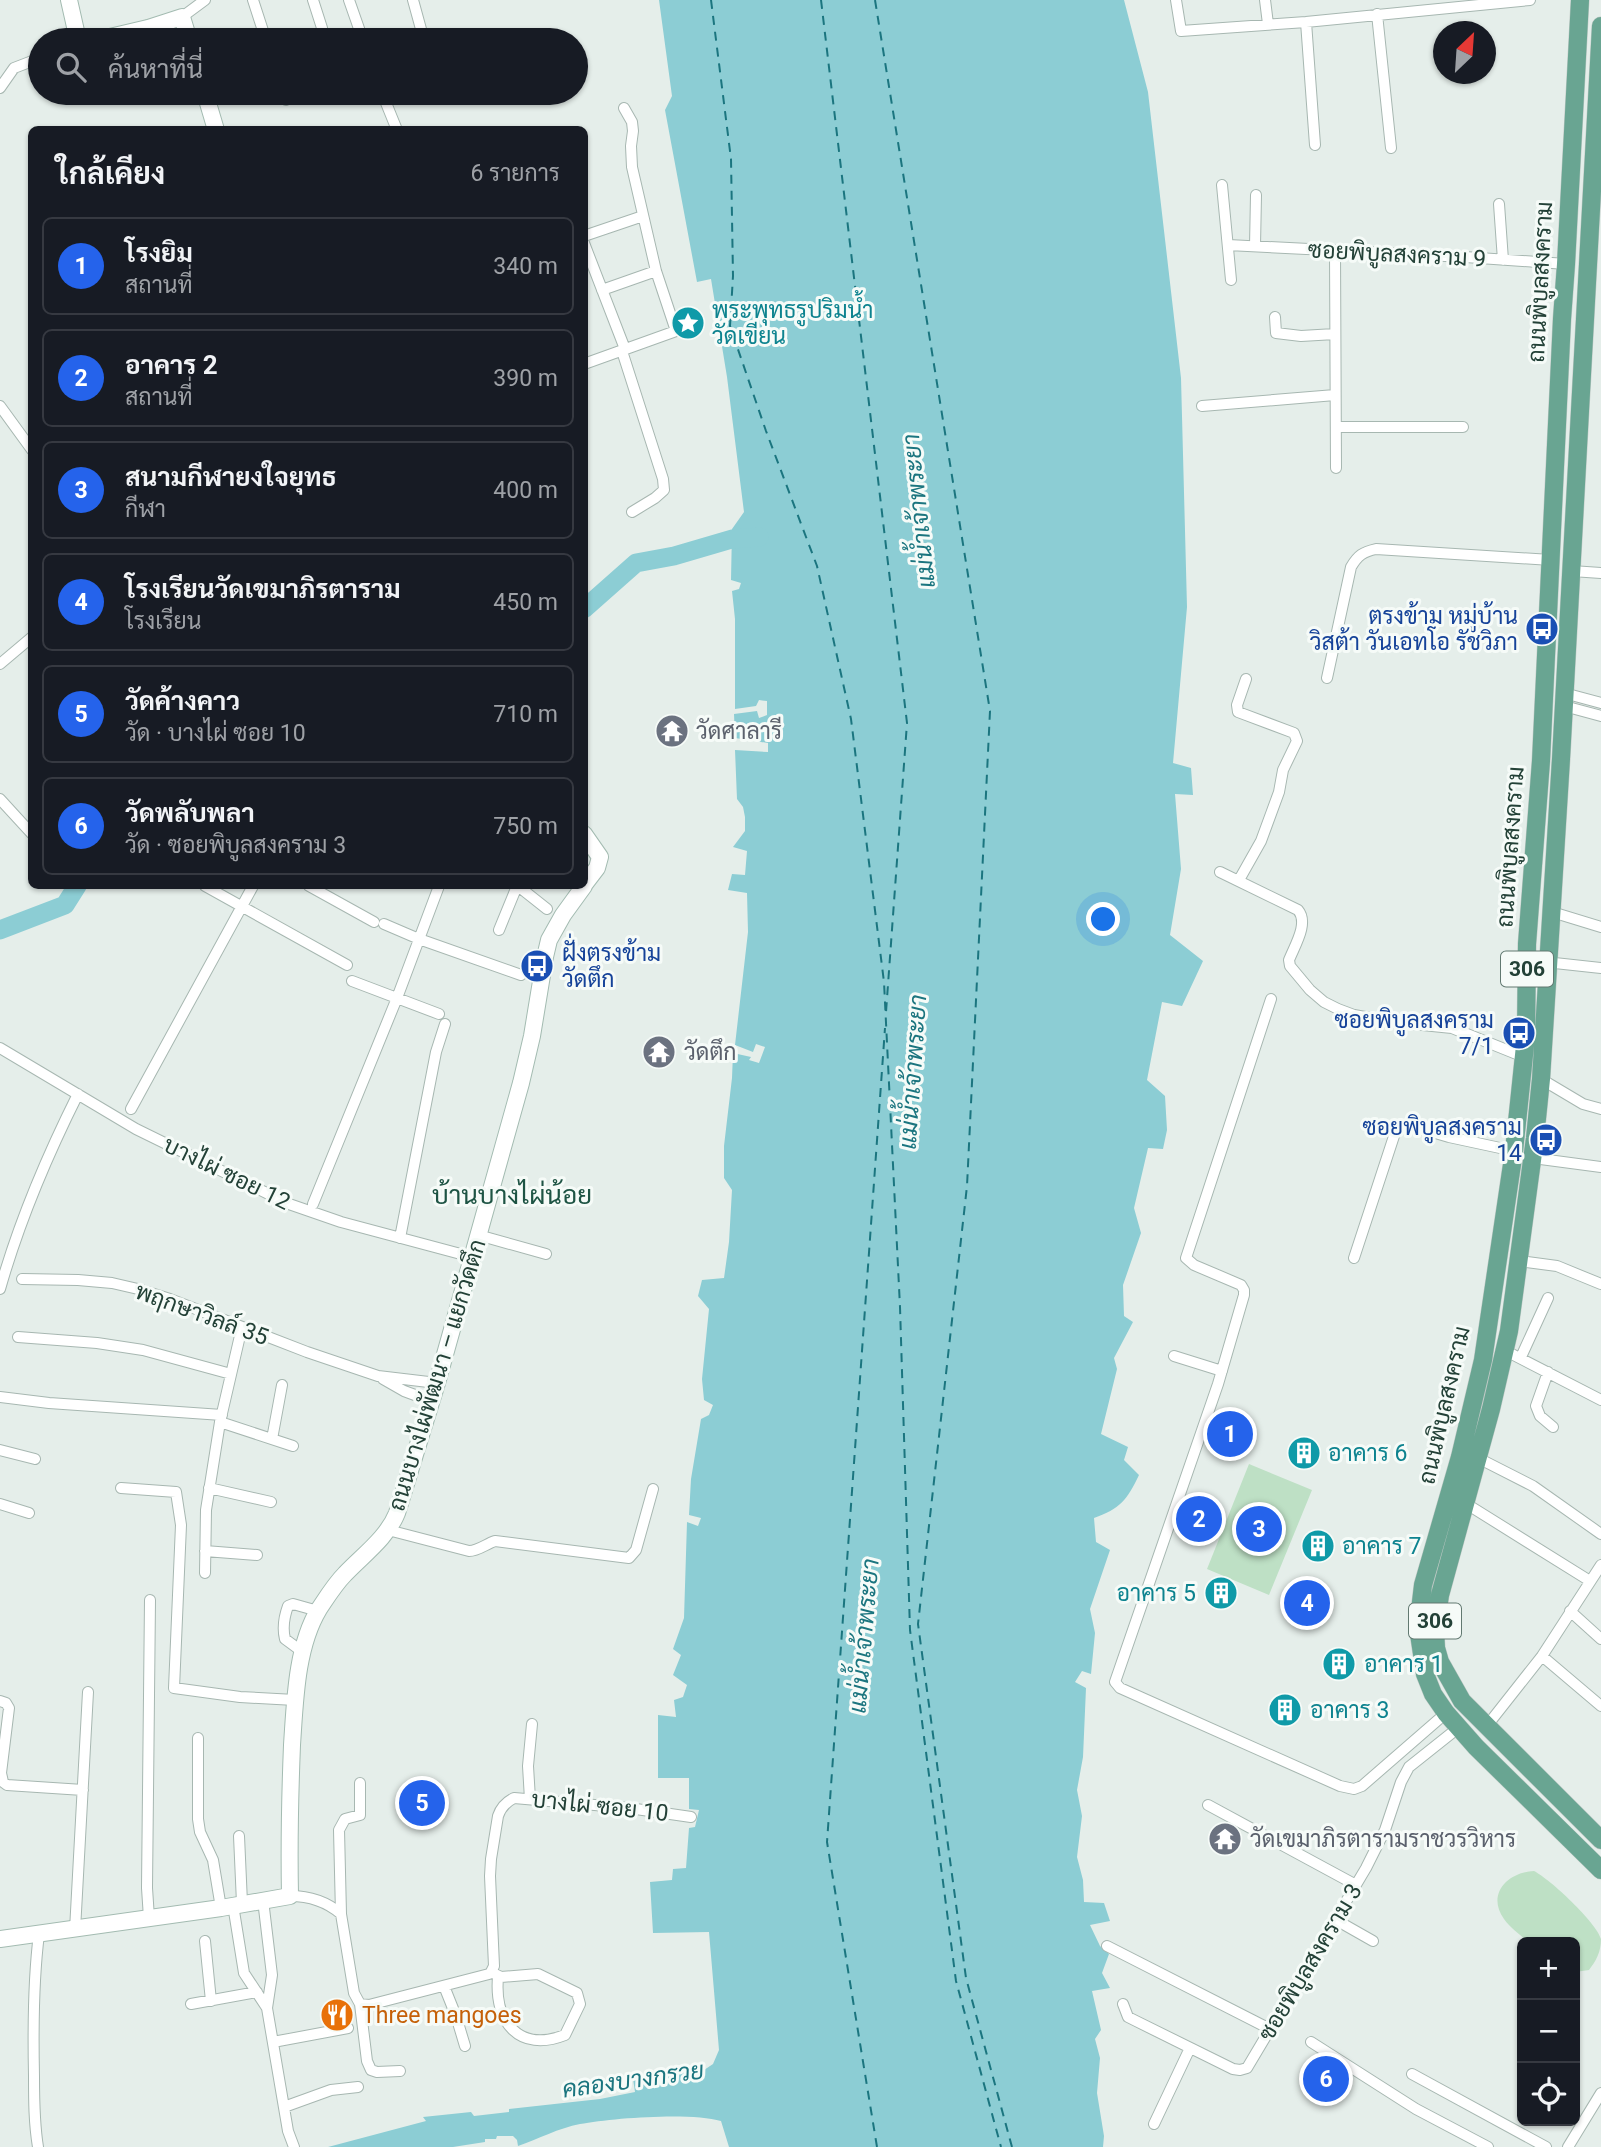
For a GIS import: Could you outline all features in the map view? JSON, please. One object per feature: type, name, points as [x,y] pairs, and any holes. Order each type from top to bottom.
[{"type":"main road","name":"ถนนพิบูลสงคราม","points":[[1580,0],[1541,761],[1527,960],[1524,1057],[1514,1150],[1483,1360],[1460,1457],[1423,1585],[1419,1608],[1419,1641],[1425,1674],[1433,1694],[1446,1713],[1601,1870]]},
{"type":"main road","name":"ถนนพิบูลสงคราม","points":[[1601,26],[1595,268],[1572,571],[1549,963],[1541,1079],[1519,1261],[1513,1353],[1465,1503],[1436,1614],[1435,1639],[1440,1662],[1462,1701],[1601,1840]]},
{"type":"main road","points":[[1566,264],[1595,268]]},
{"type":"main road","points":[[1526,998],[1546,1001]]},
{"type":"street","points":[[69,0],[75,28]]},
{"type":"street","points":[[151,28],[182,18],[205,0]]},
{"type":"street","points":[[253,0],[262,28]]},
{"type":"street","points":[[313,0],[322,28]]},
{"type":"street","points":[[349,0],[359,28]]},
{"type":"street","points":[[413,0],[421,28]]},
{"type":"street","points":[[1176,0],[1181,31],[1306,22],[1443,4],[1530,0]]},
{"type":"street","points":[[1265,0],[1268,24]]},
{"type":"street","points":[[1377,14],[1391,148]]},
{"type":"street","points":[[182,18],[185,28]]},
{"type":"street","points":[[1306,22],[1315,145]]},
{"type":"street","points":[[0,88],[14,68],[28,63]]},
{"type":"street","points":[[209,105],[215,126]]},
{"type":"street","points":[[387,105],[395,126]]},
{"type":"street","points":[[588,363],[676,331],[656,271],[643,216],[632,167],[632,122],[624,107]]},
{"type":"street","points":[[1222,186],[1231,280]]},
{"type":"street","points":[[1255,246],[1256,195]]},
{"type":"street","points":[[1499,204],[1503,260]]},
{"type":"street","points":[[588,235],[643,216]]},
{"type":"street","name":"ซอยพิบูลสงคราม 9","points":[[1228,245],[1566,264]]},
{"type":"street","points":[[1335,252],[1336,468]]},
{"type":"street","points":[[588,253],[624,350],[663,479],[664,489],[632,512]]},
{"type":"street","points":[[602,290],[656,271]]},
{"type":"street","points":[[1275,317],[1276,333],[1301,336],[1335,334]]},
{"type":"street","points":[[1202,405],[1335,394]]},
{"type":"street","points":[[0,406],[28,444]]},
{"type":"street","points":[[1337,427],[1463,428]]},
{"type":"street","points":[[1327,678],[1352,567],[1357,557],[1364,552],[1376,550],[1551,560]]},
{"type":"street","points":[[1572,571],[1601,573]]},
{"type":"street","points":[[0,664],[28,641]]},
{"type":"street","points":[[1239,880],[1261,841],[1279,792],[1283,770],[1297,741],[1294,733],[1238,712],[1237,705],[1246,679]]},
{"type":"street","points":[[1564,700],[1601,703]]},
{"type":"street","points":[[1564,700],[1601,716]]},
{"type":"street","points":[[0,799],[28,830]]},
{"type":"street","name":"ถนนบางไผ่พัฒนา – แยกวัดตึก","points":[[588,840],[600,856],[597,868],[588,880]]},
{"type":"street","points":[[1220,872],[1298,910],[1303,922],[1289,960],[1290,966],[1324,1002],[1354,1015],[1452,1028],[1524,1057]]},
{"type":"street","points":[[211,889],[347,965]]},
{"type":"street","points":[[131,1109],[251,889]]},
{"type":"street","points":[[315,889],[379,923],[521,975]]},
{"type":"street","points":[[313,1204],[397,998],[438,889]]},
{"type":"street","points":[[499,930],[517,889]]},
{"type":"street","points":[[522,889],[547,909]]},
{"type":"street","name":"ถนนบางไผ่พัฒนา – แยกวัดตึก","points":[[290,1896],[295,1700],[304,1653],[318,1611],[342,1577],[388,1531],[397,1513],[437,1383],[527,1059],[549,940],[581,889]]},
{"type":"street","points":[[1552,912],[1601,928]]},
{"type":"street","points":[[1527,960],[1601,968]]},
{"type":"street","points":[[352,981],[442,1019],[400,1238]]},
{"type":"street","points":[[1271,999],[1186,1258],[1194,1265],[1241,1285],[1244,1295],[1222,1371],[1115,1682],[1120,1688],[1340,1786],[1354,1789],[1363,1786],[1446,1713]]},
{"type":"street","name":"บางไผ่ ซอย 12","points":[[0,1048],[136,1129],[289,1204],[341,1222],[472,1257]]},
{"type":"street","points":[[1541,1079],[1583,1104],[1601,1109]]},
{"type":"street","points":[[0,1289],[41,1174],[78,1094]]},
{"type":"street","points":[[1354,1258],[1399,1127],[1408,1125],[1449,1137],[1514,1150]]},
{"type":"street","points":[[1533,1158],[1601,1167]]},
{"type":"street","points":[[478,1235],[546,1254]]},
{"type":"street","points":[[1519,1261],[1557,1266],[1601,1284]]},
{"type":"street","name":"พฤกษาวิลล์ 35","points":[[22,1279],[112,1283],[170,1299],[307,1352],[378,1376],[404,1391],[431,1401]]},
{"type":"street","points":[[1548,1298],[1513,1353],[1601,1400]]},
{"type":"street","points":[[205,1573],[205,1526],[209,1488],[242,1327]]},
{"type":"street","points":[[18,1337],[97,1343],[143,1350],[231,1374]]},
{"type":"street","points":[[1174,1356],[1222,1371]]},
{"type":"street","points":[[1548,1372],[1536,1406],[1539,1416],[1553,1427]]},
{"type":"street","name":"พฤกษาวิลล์ 35","points":[[378,1376],[437,1383]]},
{"type":"street","points":[[272,1439],[282,1385]]},
{"type":"street","points":[[0,1397],[221,1419],[293,1446]]},
{"type":"street","points":[[0,1450],[35,1459]]},
{"type":"street","points":[[1478,1458],[1534,1486],[1601,1534]]},
{"type":"street","points":[[121,1488],[176,1492],[181,1525],[174,1688],[240,1697],[295,1700]]},
{"type":"street","points":[[209,1488],[271,1502]]},
{"type":"street","points":[[388,1531],[469,1551],[475,1551],[495,1541],[629,1558],[636,1550],[653,1489]]},
{"type":"street","points":[[1465,1503],[1590,1581]]},
{"type":"street","points":[[0,1504],[29,1513]]},
{"type":"street","points":[[205,1551],[257,1555]]},
{"type":"street","points":[[1486,1727],[1542,1656],[1600,1569]]},
{"type":"street","points":[[149,1918],[150,1600]]},
{"type":"street","points":[[304,1653],[285,1639],[283,1630],[286,1612],[288,1606],[293,1604],[318,1611]]},
{"type":"street","points":[[1570,1611],[1601,1639]]},
{"type":"street","points":[[1542,1656],[1601,1706]]},
{"type":"street","points":[[75,1930],[88,1692]]},
{"type":"street","points":[[0,1701],[6,1703],[9,1709],[1,1773],[3,1782],[7,1785],[83,1790]]},
{"type":"street","points":[[530,1799],[528,1766],[532,1724]]},
{"type":"street","name":"ซอยพิบูลสงคราม 3","points":[[1190,2048],[1233,2069],[1247,2068],[1356,1885],[1385,1830],[1406,1771],[1416,1760],[1458,1728]]},
{"type":"street","points":[[198,1738],[200,1832],[232,1905],[244,1973],[267,2008]]},
{"type":"street","points":[[1387,1766],[1406,1771]]},
{"type":"street","points":[[360,1783],[360,1815],[345,1819],[339,1829],[341,1914],[354,1993],[360,2004],[371,2070],[385,2073],[400,2071]]},
{"type":"street","name":"บางไผ่ ซอย 10","points":[[495,1974],[491,1859],[498,1816],[508,1800],[530,1799],[629,1808],[691,1817]]},
{"type":"street","points":[[1208,1805],[1356,1885]]},
{"type":"street","points":[[232,1905],[239,1836]]},
{"type":"street","points":[[0,1939],[290,1896],[306,1896],[341,1914]]},
{"type":"street","points":[[262,1900],[272,1975],[267,2008],[289,2135],[294,2147]]},
{"type":"street","points":[[1336,1920],[1373,1941]]},
{"type":"street","points":[[37,2147],[33,2045],[39,1934]]},
{"type":"street","points":[[205,1941],[211,2001]]},
{"type":"street","points":[[1107,1947],[1270,2029]]},
{"type":"street","points":[[360,2004],[369,2005],[489,1974],[495,1974],[538,1974],[577,1993],[580,2004],[565,2035],[534,2041],[513,2032],[503,2015],[495,1974]]},
{"type":"street","points":[[444,1986],[465,2046]]},
{"type":"street","points":[[191,2004],[257,1992]]},
{"type":"street","points":[[1123,2004],[1128,2017],[1190,2048],[1154,2124]]},
{"type":"street","points":[[273,2042],[348,2028]]},
{"type":"street","points":[[1311,2042],[1416,2109],[1488,2147]]},
{"type":"street","points":[[1412,2074],[1546,2147]]},
{"type":"street","points":[[284,2107],[331,2090],[358,2087]]},
{"type":"street","points":[[1569,2147],[1601,2093]]},
{"type":"green space","points":[[1249,1464],[1312,1490],[1269,1595],[1207,1569]]},
{"type":"green space","points":[[1534,1871],[1551,1883],[1598,1932],[1601,1939],[1600,1948],[1589,1970],[1580,1971],[1580,1937],[1522,1937],[1504,1919],[1497,1901],[1502,1886],[1516,1875]]},
{"type":"water","name":"แม่น้ำเจ้าพระยา","points":[[659,0],[1124,0],[1148,92],[1181,378],[1187,607],[1173,763],[1191,768],[1193,795],[1175,794],[1181,869],[1170,935],[1203,961],[1182,1006],[1162,1002],[1147,1080],[1165,1096],[1167,1130],[1163,1149],[1148,1148],[1134,1208],[1141,1233],[1123,1285],[1124,1316],[1133,1322],[1114,1358],[1117,1369],[1101,1434],[1128,1447],[1124,1460],[1139,1475],[1122,1503],[1094,1518],[1096,1542],[1110,1550],[1090,1609],[1095,1633],[1091,1674],[1082,1671],[1075,1682],[1086,1688],[1083,1757],[1077,1790],[1082,1816],[1077,1857],[1083,1880],[1084,1902],[1104,1903],[1110,1921],[1090,1925],[1100,1946],[1109,1954],[1102,1973],[1110,1988],[1092,1991],[1101,2030],[1095,2039],[1100,2058],[1097,2093],[1104,2136],[1103,2147],[729,2147],[721,2121],[672,2116],[580,2124],[518,2146],[513,2136],[497,2136],[496,2139],[485,2139],[485,2142],[453,2147],[328,2147],[426,2121],[423,2117],[471,2112],[474,2116],[509,2112],[509,2109],[600,2099],[635,2092],[633,2079],[704,2070],[713,2064],[719,2050],[709,1932],[653,1933],[650,1882],[672,1880],[673,1869],[686,1868],[689,1828],[695,1827],[699,1810],[689,1809],[689,1778],[658,1778],[658,1715],[676,1717],[674,1700],[683,1697],[687,1685],[673,1675],[681,1655],[673,1649],[684,1618],[687,1522],[698,1526],[701,1518],[689,1515],[691,1479],[701,1419],[709,1415],[713,1405],[704,1400],[702,1379],[709,1309],[698,1296],[702,1280],[724,1278],[732,1190],[724,1178],[724,1146],[733,1053],[751,1057],[749,1060],[759,1063],[765,1047],[756,1044],[753,1052],[735,1045],[748,932],[747,893],[728,890],[732,874],[745,875],[747,851],[733,847],[745,831],[743,807],[737,799],[735,750],[768,752],[768,743],[735,738],[734,714],[757,711],[759,718],[767,715],[767,701],[759,700],[756,706],[735,709],[735,619],[732,591],[739,589],[741,583],[731,580],[732,529],[744,512],[711,279],[697,282],[665,110],[672,96]]},
{"type":"waterway","points":[[588,605],[636,563],[674,556],[732,539],[759,537]]},
{"type":"waterway","points":[[0,930],[65,905],[75,889]]},
{"type":"ferry route","points":[[711,0],[731,159],[733,276],[730,326],[817,566],[851,719],[884,982],[900,1307],[910,1630],[956,1981],[1001,2147]]},
{"type":"ferry route","points":[[821,0],[907,723],[886,1012]]},
{"type":"ferry route","points":[[875,0],[990,711],[967,1186],[918,1624],[966,1978],[1012,2147]]},
{"type":"ferry route","points":[[877,2147],[827,1842],[885,1028]]},
{"type":"place","name":"พระพุทธรูปริมน้ำ วัดเขียน","points":[[688,323]]},
{"type":"place","name":"ตรงข้าม หมู่บ้าน วิสต้า วันเอทโอ รัชวิภา","points":[[1542,629]]},
{"type":"place","name":"วัดศาลารี","points":[[672,731]]},
{"type":"place","name":"ฝั่งตรงข้าม วัดตึก","points":[[537,966]]},
{"type":"place","name":"ซอยพิบูลสงคราม 7/1","points":[[1519,1033]]},
{"type":"place","name":"วัดตึก","points":[[659,1052]]},
{"type":"place","name":"ซอยพิบูลสงคราม 14","points":[[1546,1140]]},
{"type":"place","name":"โรงยิม","points":[[1230,1434]]},
{"type":"place","name":"อาคาร 6","points":[[1304,1453]]},
{"type":"place","name":"อาคาร 2","points":[[1199,1519]]},
{"type":"place","name":"สนามกีฬายงใจยุทธ","points":[[1259,1529]]},
{"type":"place","name":"อาคาร 7","points":[[1318,1546]]},
{"type":"place","name":"อาคาร 5","points":[[1221,1593]]},
{"type":"place","name":"โรงเรียนวัดเขมาภิรตาราม","points":[[1307,1603]]},
{"type":"place","name":"อาคาร 1","points":[[1339,1664]]},
{"type":"place","name":"อาคาร 3","points":[[1285,1710]]},
{"type":"place","name":"วัดค้างคาว","points":[[422,1803]]},
{"type":"place","name":"วัดเขมาภิรตารามราชวรวิหาร","points":[[1225,1839]]},
{"type":"place","name":"Three mangoes","points":[[337,2015]]},
{"type":"place","name":"วัดพลับพลา","points":[[1326,2079]]},
{"type":"district","name":"บ้านบางไผ่น้อย","points":[[512,1195]]},
{"type":"water label","name":"คลองบางกรวย","points":[[633,2080]]}]
